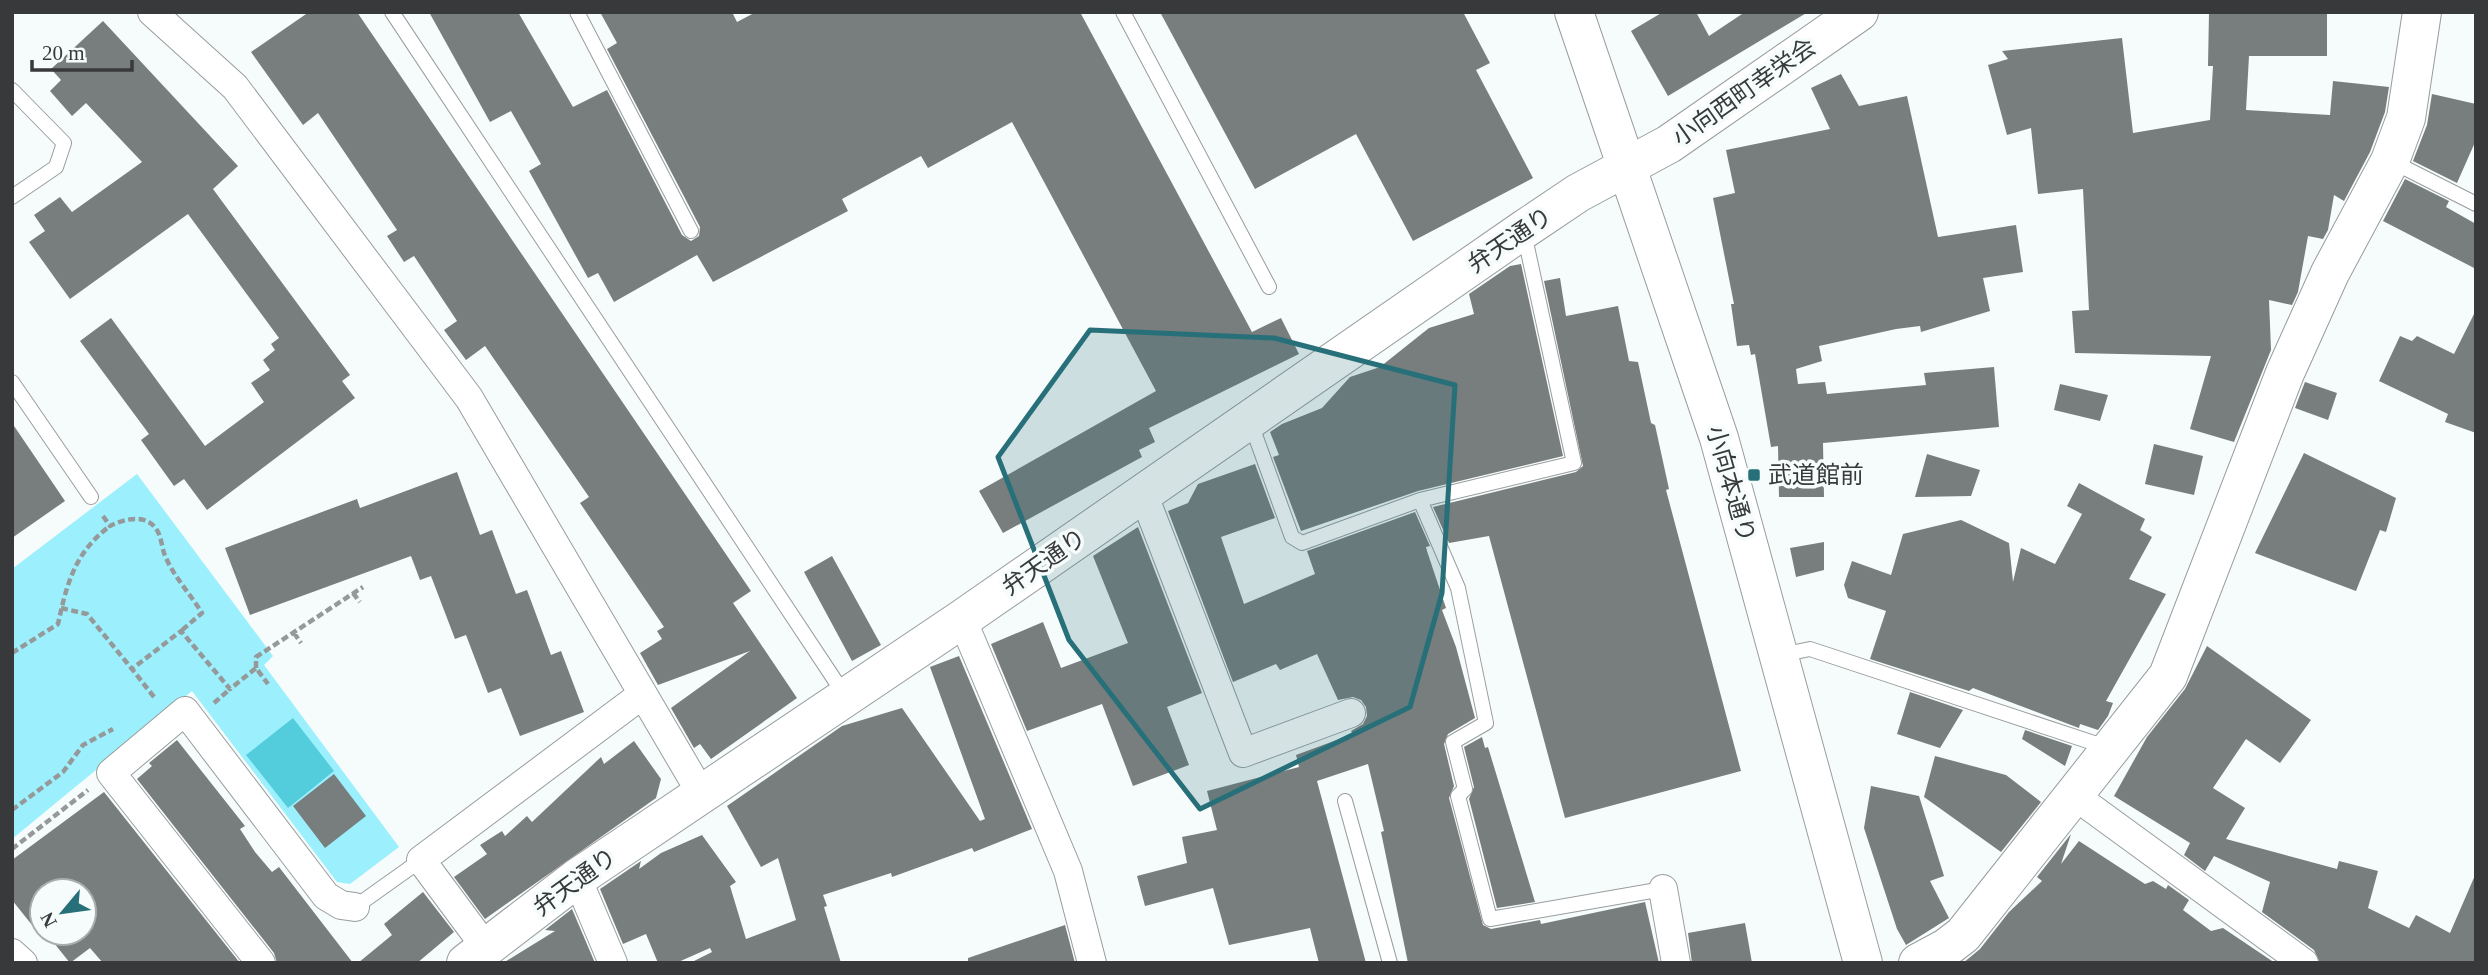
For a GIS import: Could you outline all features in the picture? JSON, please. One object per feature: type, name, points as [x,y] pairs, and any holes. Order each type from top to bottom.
[{"type":"street","points":[[152,12],[235,87],[469,398],[701,793]]},
{"type":"street","name":"小向本通り","points":[[1574,12],[1719,438],[1864,963]]},
{"type":"street","name":"小向西町幸栄会","points":[[1626,169],[1669,144],[1859,12]]},
{"type":"street","points":[[1918,963],[1946,948],[1962,934],[2075,796],[2168,676],[2285,373],[2330,273],[2390,161],[2406,118],[2421,12]]},
{"type":"street","name":"弁天通り","points":[[477,956],[578,878],[701,793],[962,619],[1524,230],[1578,194],[1626,169]]},
{"type":"street","points":[[1143,493],[1243,753],[1351,713]]},
{"type":"street","points":[[962,619],[1068,871],[1092,963]]},
{"type":"street","points":[[477,956],[421,860],[441,833],[503,786],[643,694]]},
{"type":"street","points":[[261,963],[111,772],[185,711],[326,896],[341,905],[355,907]]},
{"type":"street","points":[[2075,796],[2303,963]]},
{"type":"street","points":[[578,878],[613,963]]},
{"type":"street","points":[[1663,889],[1676,963]]},
{"type":"street","points":[[12,953],[23,963]]},
{"type":"lane","points":[[392,12],[846,697]]},
{"type":"lane","points":[[577,12],[691,231]]},
{"type":"lane","points":[[1123,12],[1269,287]]},
{"type":"lane","points":[[12,90],[64,143],[56,167],[12,197]]},
{"type":"lane","points":[[2390,161],[2476,204]]},
{"type":"lane","points":[[1250,420],[1292,537],[1302,543],[1420,500],[1574,463],[1524,230]]},
{"type":"lane","points":[[12,382],[91,497]]},
{"type":"lane","points":[[1420,500],[1458,588],[1486,723],[1453,742],[1465,789],[1458,796],[1490,919],[1663,889]]},
{"type":"lane","points":[[1781,655],[1810,649],[2111,749]]},
{"type":"lane","points":[[1345,801],[1390,963]]},
{"type":"lane","points":[[355,907],[421,860]]},
{"type":"path","points":[[91,497],[110,526]]},
{"type":"path","points":[[12,653],[58,624],[72,569],[97,536],[122,520],[138,518],[150,522],[158,531],[166,559],[202,614],[181,631]]},
{"type":"path","points":[[256,668],[256,657],[363,587]]},
{"type":"path","points":[[353,593],[360,602]]},
{"type":"path","points":[[61,608],[87,614],[132,669]]},
{"type":"path","points":[[293,633],[301,643]]},
{"type":"path","points":[[12,849],[111,772]]},
{"type":"highlighted area","points":[[1090,330],[1274,338],[1455,385],[1442,593],[1410,707],[1200,809],[1069,640],[998,457]]},
{"type":"shaded area","points":[[137,474],[273,656],[264,665],[399,847],[350,884],[337,882],[192,691],[12,839],[12,569]]},
{"type":"shaded area","points":[[293,718],[334,771],[288,808],[246,755]]},
{"type":"building","points":[[309,12],[357,12],[751,591],[733,603],[797,698],[711,759],[700,744],[694,748],[671,708],[750,651],[658,685],[640,653],[662,639],[657,631],[664,627],[580,503],[589,497],[485,346],[466,360],[444,330],[457,321],[414,256],[404,262],[387,236],[397,230],[318,113],[303,125],[251,52]]},
{"type":"building","points":[[429,12],[518,12],[573,107],[607,90],[682,235],[691,241],[699,236],[700,227],[607,49],[617,43],[600,12],[732,12],[737,22],[756,12],[1080,12],[1252,332],[1281,318],[1299,354],[1149,428],[1155,442],[1139,450],[1142,457],[1003,533],[979,491],[1156,391],[1012,122],[928,168],[921,156],[842,199],[848,211],[713,282],[697,255],[614,302],[598,273],[588,278],[529,171],[541,164],[511,111],[490,122]]},
{"type":"building","points":[[1160,12],[1463,12],[1490,63],[1476,70],[1533,178],[1413,241],[1356,134],[1255,189]]},
{"type":"building","points":[[1663,12],[1696,12],[1709,36],[1745,12],[1808,12],[1668,96],[1631,31]]},
{"type":"building","points":[[2209,12],[2327,12],[2327,56],[2249,56],[2246,110],[2330,115],[2333,81],[2389,87],[2385,112],[2370,152],[2344,201],[2334,195],[2328,230],[2323,239],[2308,236],[2298,292],[2292,305],[2269,300],[2271,350],[2234,442],[2190,429],[2211,356],[2075,353],[2072,311],[2089,310],[2083,189],[2038,194],[2031,128],[2007,135],[1988,65],[2008,59],[2002,51],[2122,38],[2133,133],[2210,120],[2213,66],[2208,66]]},
{"type":"building","points":[[103,21],[238,166],[213,189],[350,375],[342,381],[355,398],[207,510],[184,479],[174,486],[141,440],[149,434],[80,341],[111,318],[205,446],[264,402],[251,383],[270,370],[263,360],[275,350],[271,344],[279,338],[188,214],[70,299],[29,242],[45,231],[34,215],[60,197],[72,212],[142,162],[86,103],[72,116],[50,91],[61,80],[51,69]]},
{"type":"building","points":[[1841,74],[1859,106],[1907,96],[1938,237],[2016,225],[2023,272],[1983,278],[1990,311],[1921,332],[1920,326],[1896,329],[1819,346],[1822,361],[1796,369],[1798,384],[1825,382],[1827,394],[1926,385],[1924,373],[1994,367],[1999,427],[1823,443],[1824,497],[1779,497],[1778,446],[1771,447],[1755,354],[1751,355],[1749,345],[1737,346],[1731,304],[1734,304],[1713,198],[1735,193],[1726,150],[1830,129],[1811,88]]},
{"type":"building","points":[[2432,94],[2476,104],[2476,140],[2457,183],[2413,161],[2427,125]]},
{"type":"building","points":[[2405,179],[2449,201],[2446,207],[2476,224],[2476,269],[2383,221]]},
{"type":"building","points":[[1521,264],[1563,456],[1418,491],[1301,531],[1273,457],[1279,455],[1270,432],[1282,424],[1322,408],[1350,377],[1380,367],[1429,328],[1474,314],[1469,294],[1510,266]]},
{"type":"building","points":[[1560,278],[1566,316],[1618,306],[1629,361],[1638,362],[1651,423],[1655,425],[1669,489],[1666,490],[1741,771],[1565,818],[1489,536],[1449,543],[1433,507],[1576,472],[1583,466],[1544,281]]},
{"type":"building","points":[[2476,310],[2476,433],[2445,422],[2448,414],[2379,381],[2400,336],[2412,341],[2417,336],[2454,354]]},
{"type":"building","points":[[2305,382],[2337,393],[2328,420],[2295,408]]},
{"type":"building","points":[[2060,384],[2108,395],[2100,421],[2054,410]]},
{"type":"building","points":[[12,423],[65,501],[12,538]]},
{"type":"building","points":[[2154,444],[2203,456],[2194,495],[2145,484]]},
{"type":"building","points":[[2304,453],[2396,498],[2386,532],[2380,530],[2356,591],[2255,553]]},
{"type":"building","points":[[1927,454],[1980,470],[1971,496],[1915,497]]},
{"type":"building","points":[[1255,464],[1275,518],[1221,537],[1244,604],[1315,574],[1307,551],[1415,512],[1430,546],[1426,547],[1427,551],[1446,608],[1442,610],[1456,647],[1475,718],[1448,734],[1444,744],[1454,786],[1449,798],[1483,925],[1491,929],[1540,920],[1541,924],[1645,902],[1659,963],[1408,963],[1381,832],[1384,831],[1368,764],[1317,781],[1366,963],[1319,963],[1310,928],[1229,945],[1213,888],[1145,906],[1137,876],[1187,863],[1182,837],[1217,830],[1207,791],[1299,767],[1296,755],[1353,734],[1351,731],[1363,724],[1367,716],[1366,707],[1361,700],[1353,697],[1338,700],[1317,654],[1280,670],[1276,664],[1233,682],[1168,511],[1188,503],[1198,484]]},
{"type":"building","points":[[457,472],[480,535],[492,530],[516,594],[527,590],[551,655],[561,651],[584,712],[520,736],[501,688],[488,693],[466,635],[455,639],[431,576],[420,580],[411,556],[250,615],[225,548],[357,499],[360,508]]},
{"type":"building","points":[[2079,483],[2145,519],[2140,530],[2152,537],[2129,579],[2166,594],[2106,701],[2113,703],[2098,730],[2080,724],[2079,728],[1973,688],[1969,691],[1870,659],[1886,611],[1848,598],[1844,585],[1852,561],[1891,575],[1903,534],[1961,520],[2009,543],[2013,582],[2021,548],[2055,564],[2082,514],[2067,506]]},
{"type":"building","points":[[1138,527],[1202,693],[1167,707],[1189,765],[1133,786],[1102,704],[1027,731],[991,644],[1043,622],[1061,668],[1128,643],[1093,556]]},
{"type":"building","points":[[1824,542],[1824,570],[1796,577],[1790,548]]},
{"type":"building","points":[[832,556],[881,645],[852,661],[804,572]]},
{"type":"building","points":[[2207,646],[2311,720],[2280,763],[2246,739],[2213,788],[2245,808],[2226,839],[2337,869],[2339,861],[2378,871],[2368,908],[2409,928],[2416,915],[2450,933],[2476,873],[2476,963],[2320,963],[2314,950],[2262,912],[2270,882],[2214,856],[2205,871],[2184,855],[2190,843],[2114,796],[2147,737],[2185,689]]},
{"type":"building","points":[[959,656],[1032,829],[974,852],[972,848],[892,877],[891,873],[823,895],[827,906],[824,907],[841,963],[690,963],[712,952],[710,948],[676,963],[658,963],[646,934],[623,944],[600,889],[641,861],[639,869],[661,853],[702,835],[736,882],[730,886],[746,939],[796,920],[778,858],[761,867],[727,806],[842,726],[902,708],[980,821],[985,819],[930,667]]},
{"type":"building","points":[[1910,692],[1963,710],[1940,748],[1897,734]]},
{"type":"building","points":[[2025,730],[2072,746],[2065,766],[2022,739]]},
{"type":"building","points":[[1482,737],[1485,748],[1488,747],[1535,902],[1497,908],[1469,799],[1474,787],[1464,747]]},
{"type":"building","points":[[177,740],[245,826],[240,829],[255,852],[272,872],[279,867],[353,963],[277,963],[274,953],[137,779],[152,766],[149,763]]},
{"type":"building","points":[[634,741],[661,779],[656,798],[485,919],[454,877],[487,854],[480,845],[502,831],[505,836],[527,816],[532,822],[601,757],[604,764]]},
{"type":"building","points":[[1935,756],[2006,775],[2041,802],[2001,852],[1924,797]]},
{"type":"building","points":[[334,774],[366,816],[325,848],[293,806]]},
{"type":"building","points":[[1871,786],[1919,796],[1944,876],[1930,881],[1949,918],[1906,945],[1897,929],[1864,828]]},
{"type":"building","points":[[104,792],[240,963],[103,963],[90,948],[70,963],[57,947],[98,947],[98,877],[28,877],[28,920],[12,900],[12,860]]},
{"type":"building","points":[[2071,834],[2061,864],[2079,841],[2145,884],[2153,881],[2166,889],[2168,885],[2189,900],[2183,910],[2211,931],[2223,928],[2275,963],[1963,963],[1980,949],[2009,912],[2042,881],[2037,877]]},
{"type":"building","points":[[423,892],[454,932],[417,963],[358,963],[392,935],[384,924]]},
{"type":"building","points":[[572,909],[595,963],[503,963],[555,931],[545,930]]},
{"type":"building","points":[[1745,923],[1752,963],[1692,963],[1688,933]]},
{"type":"building","points":[[1065,925],[1075,963],[968,963],[968,958]]},
{"type":"place","name":"武道館前","points":[[1754,475]]}]
